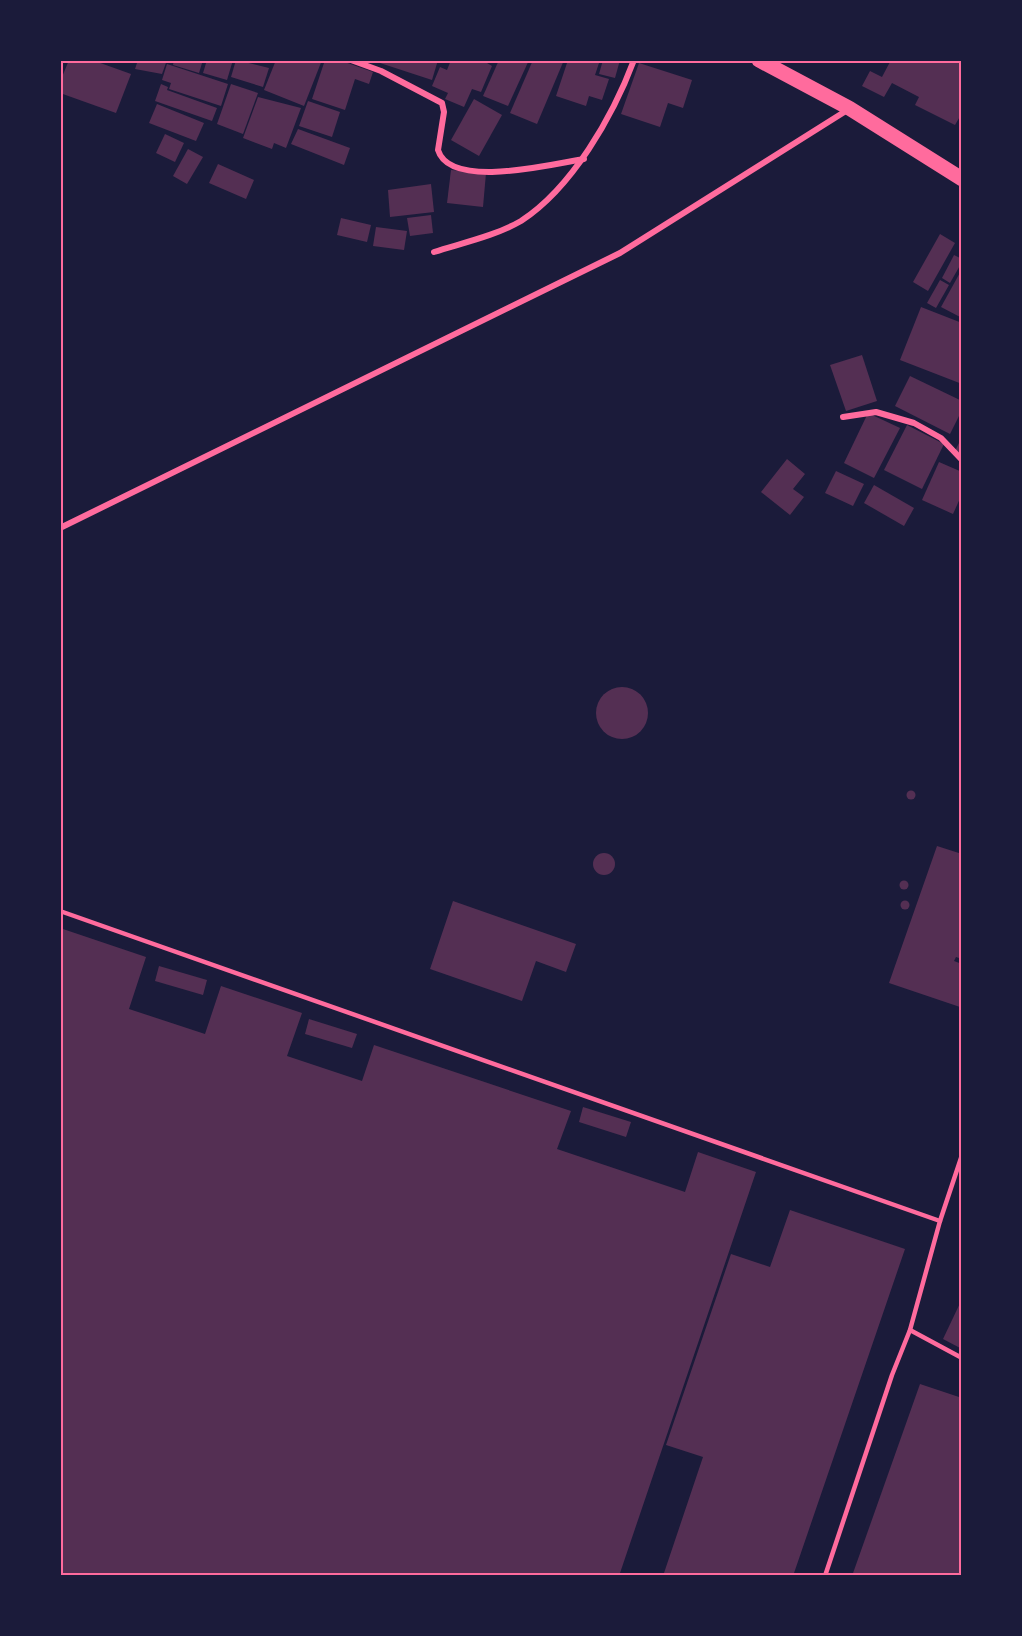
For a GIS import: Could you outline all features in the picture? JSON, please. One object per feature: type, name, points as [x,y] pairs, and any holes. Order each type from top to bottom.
[{"type":"main road","points":[[759,60],[849,108],[962,179]]},
{"type":"street","points":[[351,60],[381,71],[442,103],[444,112],[438,150],[448,163],[474,172],[495,172],[584,159]]},
{"type":"street","points":[[434,252],[520,221],[536,209],[584,159],[620,94],[634,60]]},
{"type":"street","points":[[60,528],[620,253],[849,108]]},
{"type":"street","points":[[843,417],[876,412],[914,423],[940,438],[962,460]]},
{"type":"lane","points":[[60,911],[940,1221]]},
{"type":"lane","points":[[825,1576],[892,1375],[910,1330],[940,1221],[962,1155]]},
{"type":"lane","points":[[910,1330],[962,1358]]},
{"type":"building","points":[[69,60],[92,60],[131,74],[116,113],[60,93],[60,82]]},
{"type":"building","points":[[138,60],[167,60],[162,74],[135,69]]},
{"type":"building","points":[[174,60],[203,60],[199,73],[173,65]]},
{"type":"building","points":[[207,60],[233,60],[227,80],[203,73]]},
{"type":"building","points":[[236,60],[269,68],[263,87],[231,77]]},
{"type":"building","points":[[276,60],[322,60],[304,106],[264,90]]},
{"type":"building","points":[[325,60],[339,60],[373,72],[369,84],[355,79],[345,110],[312,99]]},
{"type":"building","points":[[380,60],[438,60],[432,80],[380,63]]},
{"type":"building","points":[[451,60],[488,60],[487,63],[492,66],[481,92],[472,89],[464,107],[445,99],[448,93],[432,86],[440,67],[447,70]]},
{"type":"building","points":[[499,60],[529,60],[508,106],[483,96]]},
{"type":"building","points":[[533,60],[564,60],[537,124],[510,113]]},
{"type":"building","points":[[568,60],[600,60],[595,75],[609,79],[602,100],[589,96],[586,106],[556,96]]},
{"type":"building","points":[[603,60],[620,60],[615,78],[599,74]]},
{"type":"building","points":[[891,60],[962,60],[962,113],[955,125],[915,105],[919,97],[892,83],[884,97],[862,86],[870,71],[882,77]]},
{"type":"building","points":[[639,63],[692,80],[683,108],[668,103],[660,127],[621,114]]},
{"type":"building","points":[[167,64],[228,84],[221,106],[169,89],[171,83],[162,80]]},
{"type":"building","points":[[161,84],[168,87],[167,90],[217,108],[212,121],[155,101]]},
{"type":"building","points":[[231,84],[258,93],[243,134],[217,124]]},
{"type":"building","points":[[258,97],[301,108],[286,148],[274,143],[272,149],[243,138]]},
{"type":"building","points":[[474,99],[502,115],[479,156],[451,140]]},
{"type":"building","points":[[308,101],[340,112],[332,137],[299,126]]},
{"type":"building","points":[[157,104],[204,123],[196,141],[149,123]]},
{"type":"building","points":[[298,129],[350,148],[344,165],[291,144]]},
{"type":"building","points":[[165,134],[184,143],[175,162],[156,153]]},
{"type":"building","points":[[188,149],[203,157],[187,184],[173,176]]},
{"type":"building","points":[[218,164],[254,180],[246,199],[209,183]]},
{"type":"building","points":[[451,170],[486,173],[483,207],[447,203]]},
{"type":"building","points":[[431,184],[434,212],[390,217],[388,190]]},
{"type":"building","points":[[431,215],[433,233],[410,236],[407,218]]},
{"type":"building","points":[[341,218],[371,225],[367,242],[337,235]]},
{"type":"building","points":[[376,227],[407,231],[404,250],[373,246]]},
{"type":"building","points":[[940,234],[955,243],[928,291],[913,282]]},
{"type":"building","points":[[954,255],[962,259],[962,262],[950,283],[942,278]]},
{"type":"building","points":[[962,269],[962,318],[941,307]]},
{"type":"building","points":[[940,280],[949,285],[936,308],[927,303]]},
{"type":"building","points":[[921,307],[962,323],[962,384],[900,360]]},
{"type":"building","points":[[862,355],[877,401],[846,411],[830,365]]},
{"type":"building","points":[[910,376],[962,401],[962,410],[950,434],[895,406]]},
{"type":"building","points":[[868,413],[900,428],[874,478],[844,463]]},
{"type":"building","points":[[907,425],[944,444],[922,489],[884,470]]},
{"type":"building","points":[[962,437],[962,455],[955,451]]},
{"type":"building","points":[[787,459],[805,474],[793,489],[804,497],[790,515],[761,492]]},
{"type":"building","points":[[939,462],[962,472],[962,494],[953,514],[922,500]]},
{"type":"building","points":[[836,471],[864,484],[853,506],[825,493]]},
{"type":"building","points":[[874,485],[914,508],[904,526],[864,503]]},
{"type":"building","points":[[622,687],[632,689],[640,695],[646,703],[648,713],[646,723],[640,731],[632,737],[622,739],[612,737],[604,731],[598,723],[596,713],[598,703],[604,695],[612,689]]},
{"type":"building","points":[[911,790],[916,795],[911,800],[906,795]]},
{"type":"building","points":[[937,846],[962,854],[962,959],[956,957],[954,961],[962,964],[960,1007],[889,983]]},
{"type":"building","points":[[604,853],[612,856],[615,864],[612,872],[604,875],[596,872],[593,864],[596,856]]},
{"type":"building","points":[[904,880],[909,885],[904,890],[899,885]]},
{"type":"building","points":[[905,900],[910,905],[905,910],[900,905]]},
{"type":"building","points":[[453,901],[576,944],[566,972],[536,961],[522,1001],[430,969]]},
{"type":"building","points":[[60,928],[146,957],[129,1009],[205,1034],[221,986],[302,1013],[287,1056],[362,1081],[374,1045],[571,1111],[557,1149],[685,1192],[698,1152],[756,1172],[619,1576],[60,1576]]},
{"type":"building","points":[[159,966],[207,980],[203,995],[155,981]]},
{"type":"building","points":[[309,1019],[357,1034],[352,1048],[305,1034]]},
{"type":"building","points":[[583,1107],[631,1122],[626,1137],[579,1122]]},
{"type":"building","points":[[790,1210],[905,1249],[793,1576],[663,1576],[703,1457],[666,1445],[731,1254],[770,1267]]},
{"type":"building","points":[[962,1299],[962,1349],[943,1339]]},
{"type":"building","points":[[920,1384],[962,1398],[962,1576],[852,1576]]}]
